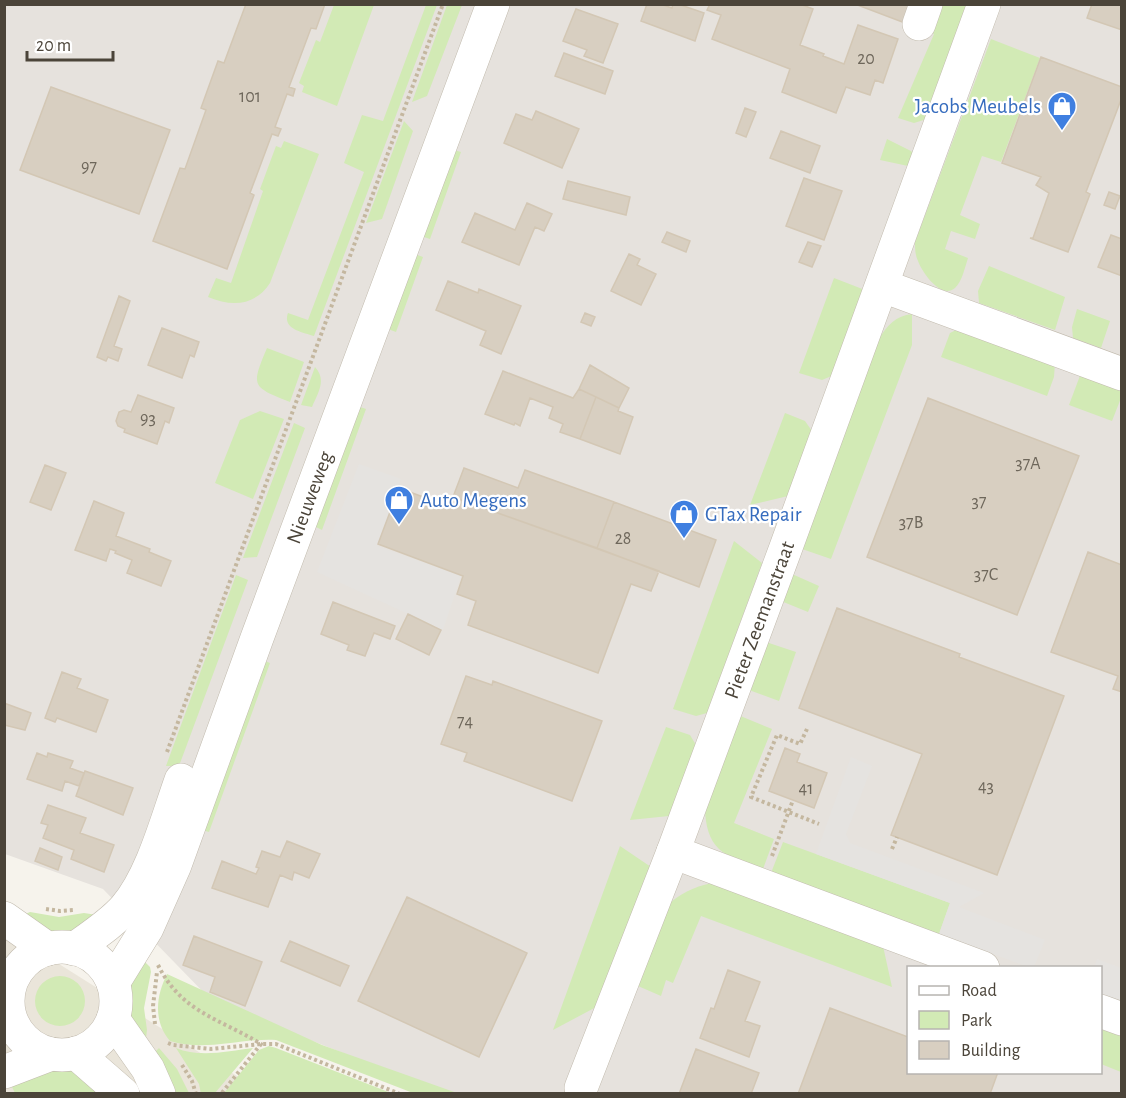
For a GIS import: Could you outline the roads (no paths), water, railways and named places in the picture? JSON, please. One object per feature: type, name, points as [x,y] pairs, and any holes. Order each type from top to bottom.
[{"type":"street","name":"Nieuweweg","points":[[61,949],[112,921],[136,894],[151,864],[468,4]]},
{"type":"street","name":"Nieuweweg","points":[[113,983],[147,928],[175,866],[261,627],[493,4]]},
{"type":"street","name":"Pieter Zeemanstraat","points":[[580,1088],[673,852],[883,286],[984,4]]},
{"type":"street","points":[[883,286],[1122,374]]},
{"type":"street","points":[[673,852],[978,966]]},
{"type":"street","points":[[4,918],[61,949],[87,953],[98,961],[107,971],[113,983],[116,1007],[105,1034],[92,1046],[4,1072]]},
{"type":"street","points":[[61,949],[35,955],[15,974],[7,1002],[17,1031],[38,1050],[64,1054],[123,1094]]},
{"type":"street","points":[[1102,1011],[1122,1019]]},
{"type":"street","points":[[113,1019],[148,1070],[159,1094]]},
{"type":"place","name":"Jacobs Meubels","points":[[1062,132]]},
{"type":"place","name":"Auto Megens","points":[[399,526]]},
{"type":"place","name":"GTax Repair","points":[[684,540]]}]
